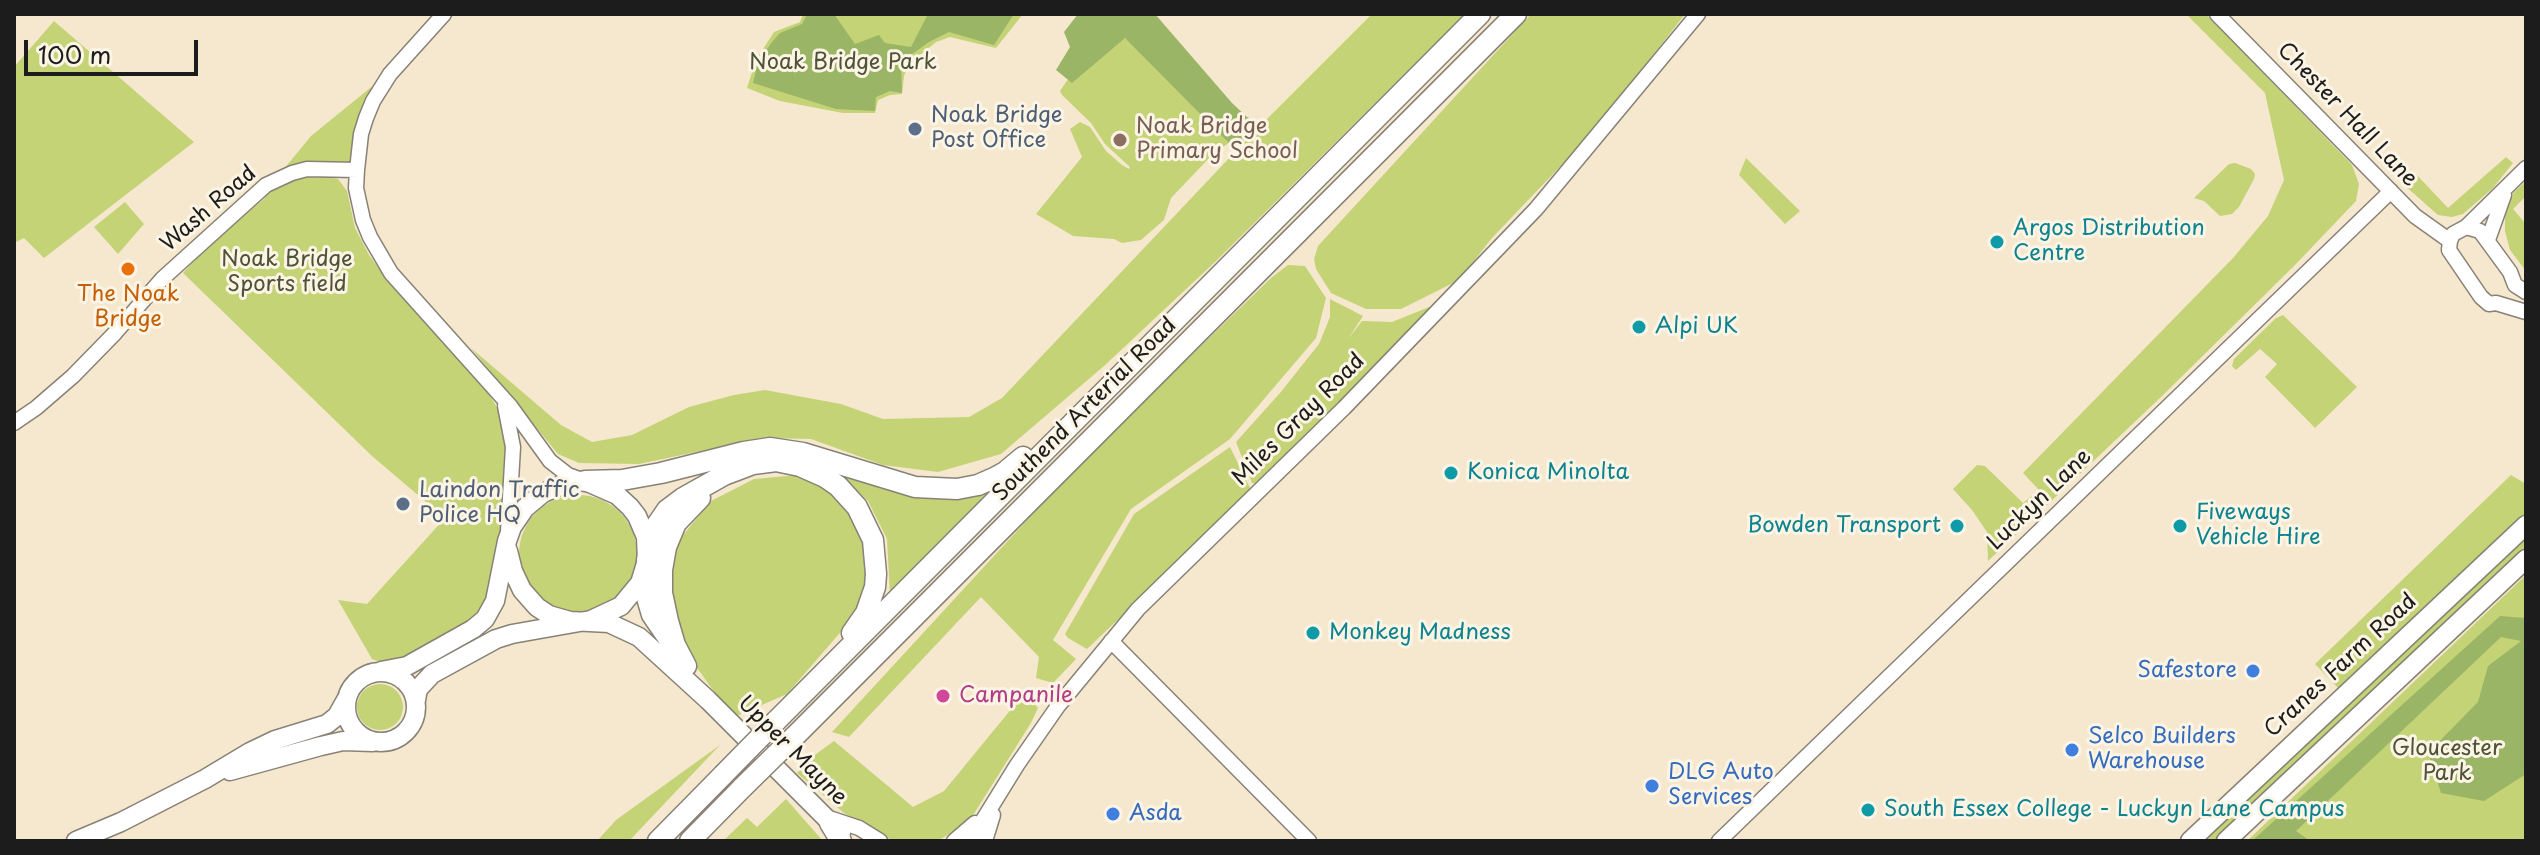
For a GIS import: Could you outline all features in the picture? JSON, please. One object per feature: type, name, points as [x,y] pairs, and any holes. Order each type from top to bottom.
[{"type":"highway","name":"Southend Arterial Road","points":[[658,841],[1480,14]]},
{"type":"highway","name":"Southend Arterial Road","points":[[690,841],[1516,14]]},
{"type":"highway","points":[[585,481],[622,480],[770,448],[803,453],[915,487],[957,489],[978,485],[1015,464],[1094,388],[1185,311]]},
{"type":"highway","points":[[647,560],[654,529],[667,510],[724,475],[753,464],[776,461],[800,466],[838,486],[857,507],[873,540],[876,574],[866,613],[779,718]]},
{"type":"highway","points":[[686,666],[671,634],[662,593],[663,560],[676,523],[693,504],[737,476],[762,467],[800,466]]},
{"type":"highway","points":[[702,841],[743,787]]},
{"type":"main road","points":[[76,841],[121,822],[275,740],[327,724],[337,716],[349,691],[363,676],[407,666],[473,629],[485,619],[495,601],[507,541],[518,518],[533,499],[562,485],[585,481],[617,495],[630,507],[642,526],[647,560],[640,583],[621,606],[602,616],[496,639],[432,674],[418,689],[413,721],[408,730],[392,740],[355,740],[321,746],[205,779]]},
{"type":"main road","name":"Cranes Farm Road","points":[[2190,841],[2526,525]]},
{"type":"main road","points":[[507,541],[513,571],[529,599],[549,615],[580,621]]},
{"type":"main road","points":[[2226,841],[2526,559]]},
{"type":"main road","name":"Upper Mayne","points":[[647,560],[646,598],[651,615],[708,700]]},
{"type":"main road","name":"Upper Mayne","points":[[580,621],[609,623],[629,631],[708,700],[839,833]]},
{"type":"main road","points":[[381,671],[402,678],[416,700]]},
{"type":"main road","points":[[346,700],[348,720],[353,728],[376,742]]},
{"type":"street","points":[[444,14],[403,58],[373,101],[361,134],[357,170],[359,207],[370,237],[405,291],[501,396],[550,461],[568,475],[585,481]]},
{"type":"street","name":"Miles Gray Road","points":[[999,796],[1058,706],[1142,605],[1344,408],[1536,209],[1698,14]]},
{"type":"street","name":"Chester Hall Lane","points":[[2217,14],[2415,216],[2450,241]]},
{"type":"street","points":[[2466,227],[2480,231],[2521,288],[2489,304],[2449,250],[2453,234],[2466,227],[2526,168]]},
{"type":"street","name":"Wash Road","points":[[14,423],[73,376],[162,279],[266,185],[307,169],[357,170]]},
{"type":"street","points":[[2488,240],[2508,187]]},
{"type":"street","name":"Luckyn Lane","points":[[1719,841],[2391,191]]},
{"type":"street","points":[[2496,303],[2526,312]]},
{"type":"street","points":[[501,396],[510,421],[513,447],[507,541]]},
{"type":"street","points":[[1111,641],[1309,841]]},
{"type":"street","points":[[954,841],[967,832],[999,796]]},
{"type":"street","points":[[970,841],[999,796]]},
{"type":"street","points":[[985,841],[999,796]]},
{"type":"street","points":[[839,833],[859,828],[880,841]]},
{"type":"green space","name":"Noak Bridge Park","points":[[803,14],[1023,14],[996,48],[950,37],[936,42],[908,65],[902,94],[878,100],[875,113],[843,113],[780,101],[747,88],[756,60],[774,32],[800,22]]},
{"type":"green space","name":"Noak Bridge Park","points":[[807,14],[834,14],[855,44],[879,35],[885,43],[911,47],[928,14],[1014,14],[994,45],[949,32],[929,42],[901,62],[902,93],[890,91],[876,97],[875,111],[836,109],[753,83],[758,62],[772,42],[780,33],[802,24]]},
{"type":"green space","points":[[1078,14],[1155,14],[1232,103],[1247,117],[1262,124],[1235,149],[1125,38],[1072,83],[1056,70],[1070,47],[1064,32]]},
{"type":"green space","points":[[1372,14],[1465,14],[1215,262],[1104,366],[1001,454],[938,472],[883,465],[811,439],[763,438],[639,464],[579,463],[558,454],[471,348],[561,425],[592,442],[632,435],[689,407],[765,390],[841,404],[883,419],[969,417],[1002,398],[1252,134]]},
{"type":"green space","points":[[1531,14],[1685,14],[1594,131],[1492,238],[1459,280],[1401,309],[1366,309],[1331,293],[1316,269],[1314,259],[1318,246]]},
{"type":"green space","points":[[2186,14],[2206,14],[2352,165],[2359,184],[2356,201],[2161,397],[1988,561],[1987,532],[1953,489],[1977,465],[1985,466],[2023,503],[2039,490],[2023,473],[2233,258],[2268,216],[2284,180],[2265,93]]},
{"type":"green space","name":"Noak Bridge Primary School","points":[[1108,20],[1243,133],[1213,154],[1171,198],[1164,220],[1141,240],[1122,243],[1114,239],[1073,236],[1036,214],[1082,157],[1070,129],[1080,122],[1090,127],[1106,151],[1122,165],[1130,167],[1105,144],[1091,123],[1060,91]]},
{"type":"green space","points":[[54,21],[194,142],[44,258],[24,238],[14,243],[14,67]]},
{"type":"green space","points":[[380,80],[354,147],[349,169],[279,175],[311,136]]},
{"type":"green space","points":[[2506,157],[2513,163],[2493,188],[2463,214],[2452,217],[2438,215],[2403,184],[2415,173],[2448,208]]},
{"type":"green space","points":[[1746,158],[1800,211],[1785,224],[1739,175]]},
{"type":"green space","points":[[2229,164],[2251,169],[2254,179],[2239,207],[2232,214],[2220,216],[2204,201],[2194,198]]},
{"type":"green space","name":"Noak Bridge Sports field","points":[[319,175],[338,179],[347,191],[355,228],[369,255],[389,282],[487,391],[498,409],[506,437],[505,491],[494,577],[482,614],[404,661],[383,663],[372,659],[338,600],[367,604],[445,518],[372,456],[183,273],[217,237],[264,199],[270,190],[295,178]]},
{"type":"green space","points":[[2526,181],[2526,196],[2513,209],[2526,224],[2526,271],[2510,250],[2505,231],[2505,209],[2514,192]]},
{"type":"green space","points":[[125,202],[144,224],[118,254],[94,227]]},
{"type":"green space","points":[[1288,265],[1305,266],[1326,298],[1316,338],[1230,439],[1131,509],[1053,640],[1076,659],[1053,683],[1036,678],[1039,657],[981,597],[849,737],[832,732],[1074,469]]},
{"type":"green space","points":[[1330,299],[1363,316],[1348,339],[1362,321],[1392,322],[1444,301],[1257,484],[1252,483],[1236,442],[1319,344],[1330,317]]},
{"type":"green space","points":[[2283,315],[2357,387],[2315,428],[2265,377],[2277,364],[2260,349],[2236,370],[2232,366],[2234,359],[2276,318]]},
{"type":"green space","points":[[1230,447],[1252,492],[1087,649],[1068,638],[1065,634],[1134,514]]},
{"type":"green space","points":[[837,472],[908,495],[1005,492],[890,596],[887,539],[868,501]]},
{"type":"green space","points":[[798,475],[835,489],[868,538],[864,605],[787,694],[739,715],[730,714],[690,658],[669,602],[674,546],[711,501],[754,479]]},
{"type":"green space","points":[[2511,475],[2526,484],[2526,517],[2341,691],[2315,664]]},
{"type":"green space","points":[[578,495],[601,499],[620,512],[633,531],[637,554],[633,577],[620,596],[601,609],[578,613],[555,609],[536,596],[523,577],[519,554],[523,531],[536,512],[555,499]]},
{"type":"green space","points":[[2526,539],[2526,554],[2220,841],[2200,841]]},
{"type":"green space","name":"Gloucester Park","points":[[2526,575],[2526,841],[2247,841]]},
{"type":"green space","points":[[2500,616],[2526,618],[2526,774],[2484,801],[2441,793],[2428,753],[2478,702],[2488,666],[2521,641],[2501,637],[2296,831],[2310,841],[2252,841]]},
{"type":"green space","points":[[380,684],[397,690],[403,707],[397,724],[380,730],[363,724],[357,707],[363,690]]},
{"type":"green space","points":[[1022,696],[1038,708],[1031,723],[970,820],[938,841],[893,841],[844,813],[797,773],[834,741],[913,807],[944,791]]},
{"type":"green space","points":[[720,745],[629,841],[597,841],[616,820]]},
{"type":"green space","points":[[786,799],[823,841],[723,841],[747,818],[757,827]]},
{"type":"place","name":"Noak Bridge Post Office","points":[[915,129]]},
{"type":"place","name":"Noak Bridge Primary School","points":[[1120,140]]},
{"type":"place","name":"Argos Distribution Centre","points":[[1997,242]]},
{"type":"place","name":"The Noak Bridge","points":[[128,269]]},
{"type":"place","name":"Alpi UK","points":[[1639,327]]},
{"type":"place","name":"Konica Minolta","points":[[1451,473]]},
{"type":"place","name":"Laindon Traffic Police HQ","points":[[403,504]]},
{"type":"place","name":"Bowden Transport","points":[[1957,526]]},
{"type":"place","name":"Fiveways Vehicle Hire","points":[[2180,526]]},
{"type":"place","name":"Monkey Madness","points":[[1313,633]]},
{"type":"place","name":"Safestore","points":[[2253,671]]},
{"type":"place","name":"Campanile","points":[[943,696]]},
{"type":"place","name":"Selco Builders Warehouse","points":[[2072,750]]},
{"type":"place","name":"DLG Auto Services","points":[[1652,786]]},
{"type":"place","name":"South Essex College - Luckyn Lane Campus","points":[[1868,810]]},
{"type":"place","name":"Asda","points":[[1113,814]]}]
